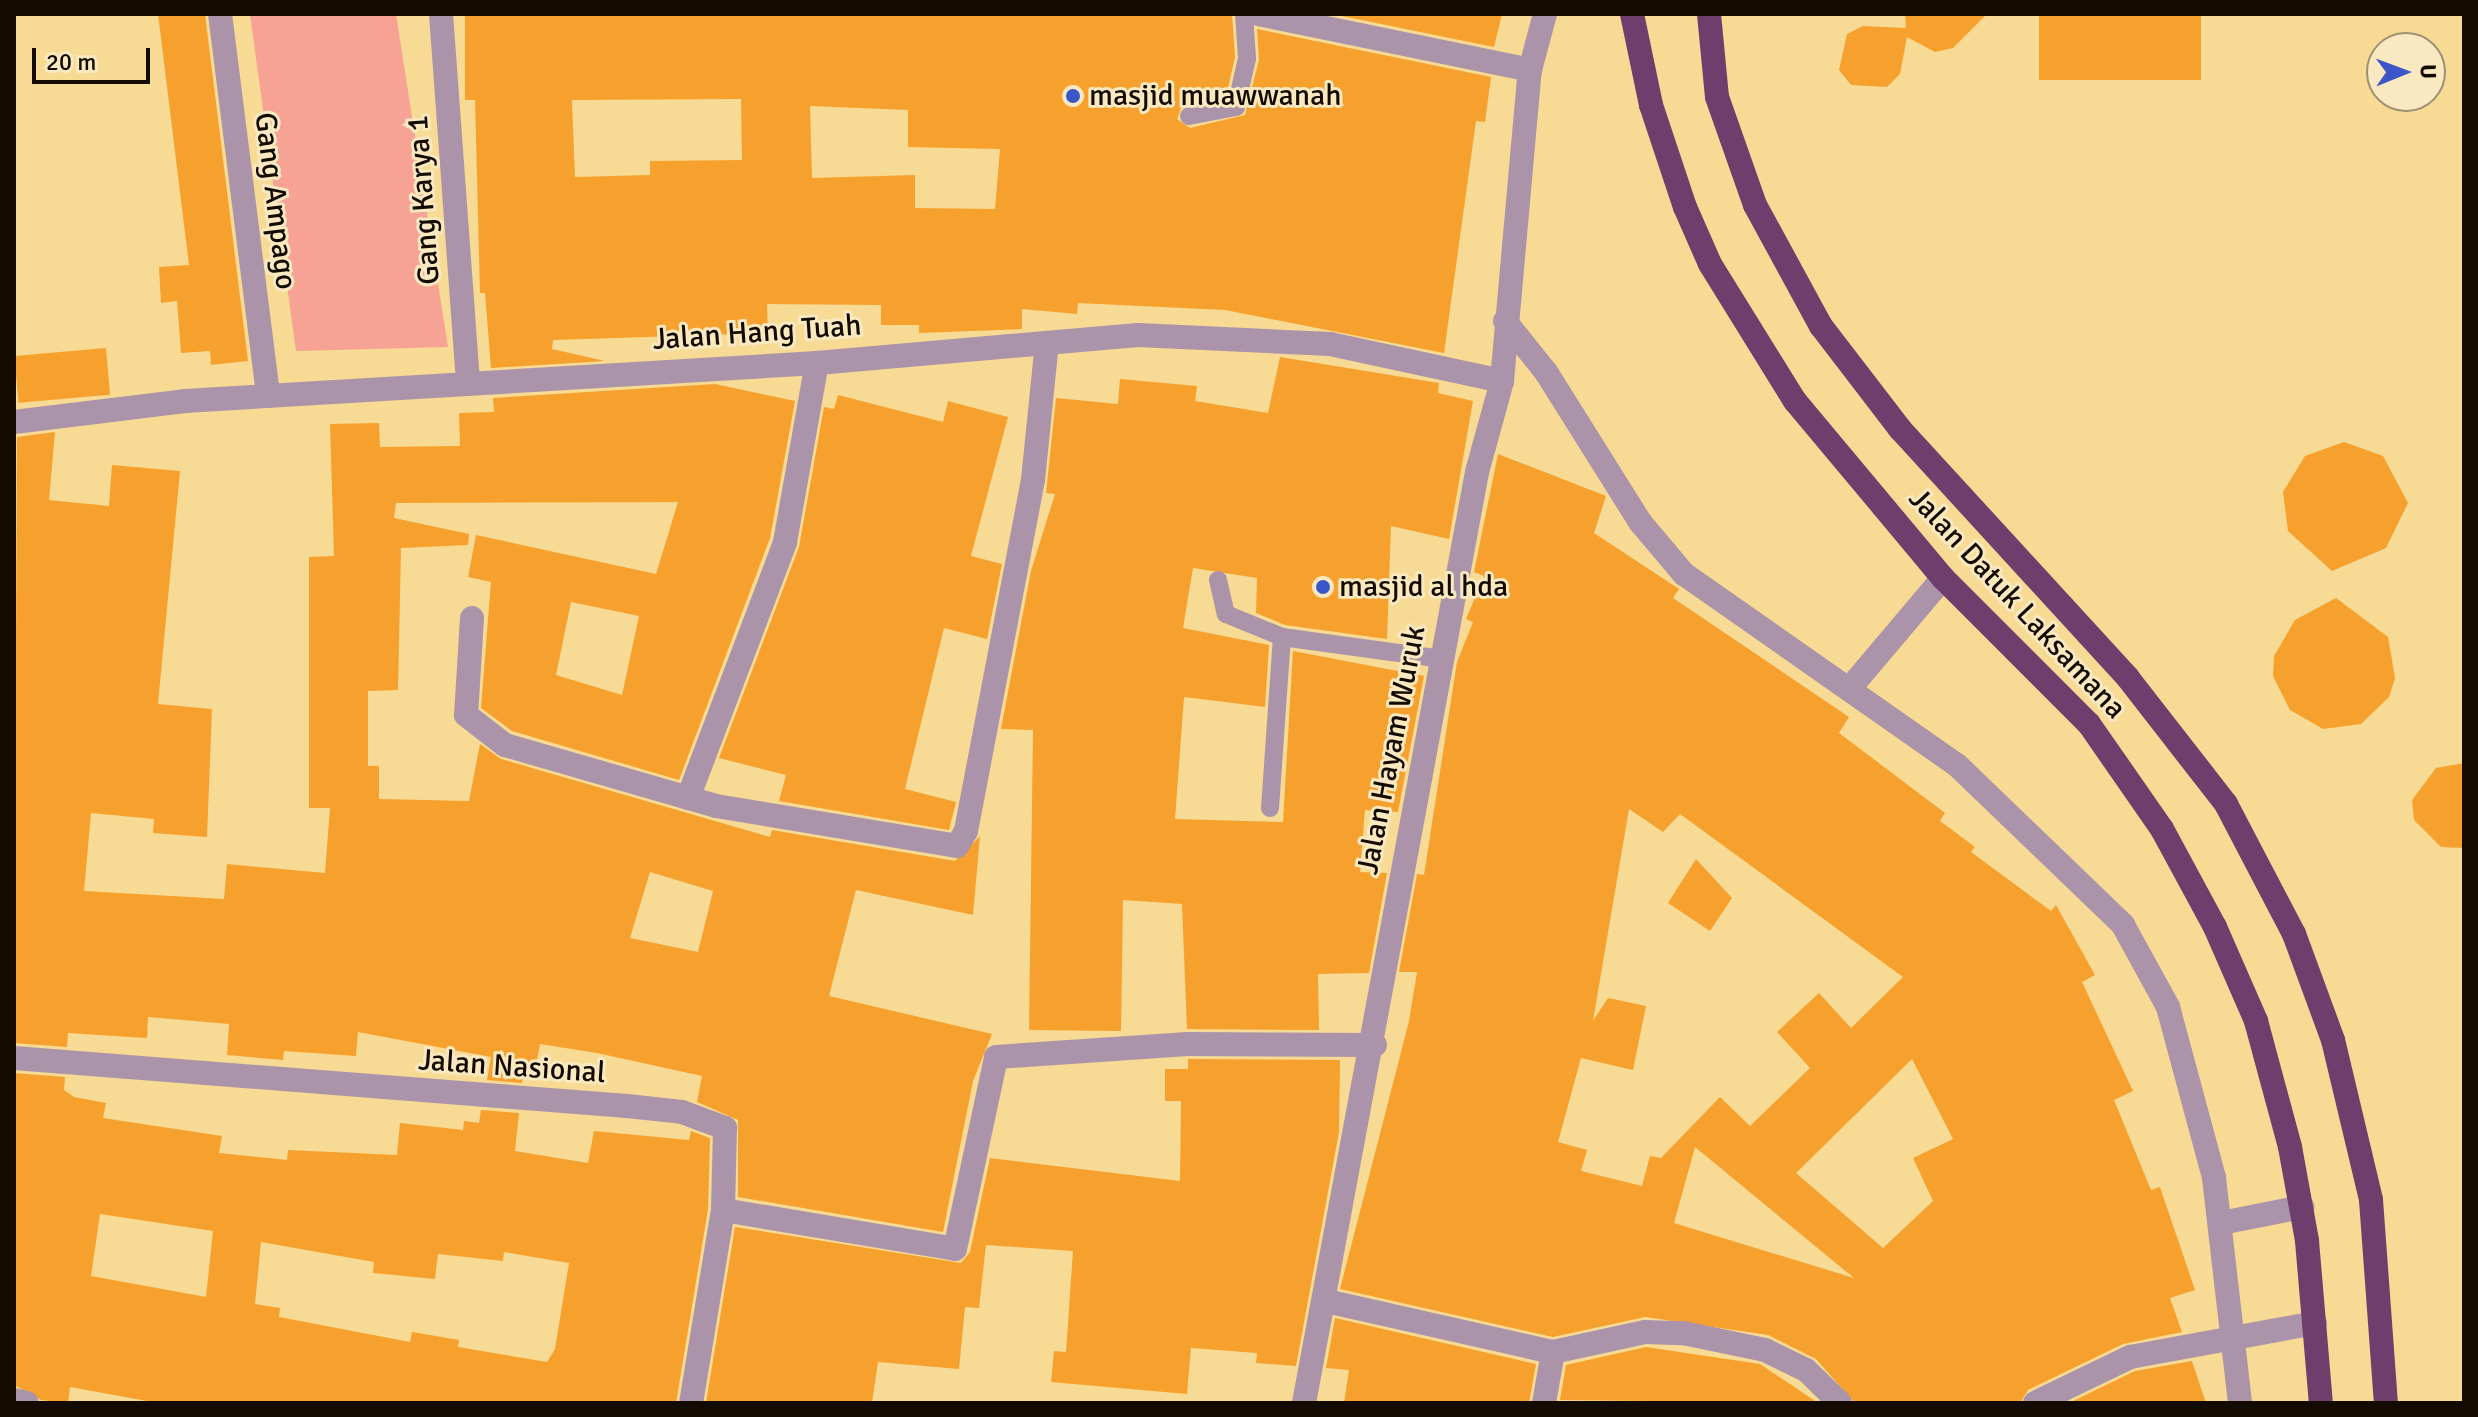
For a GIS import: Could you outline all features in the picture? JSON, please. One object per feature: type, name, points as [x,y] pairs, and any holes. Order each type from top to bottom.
[{"type":"highway","name":"Jalan Datuk Laksamana","points":[[1632,14],[1651,105],[1710,264],[1795,401],[1943,578],[2089,724],[2162,829],[2256,1021],[2302,1207],[2321,1403]]},
{"type":"highway","name":"Jalan Datuk Laksamana","points":[[1709,14],[1717,97],[1755,205],[1821,326],[1900,429],[2146,701],[2226,804],[2294,934],[2333,1040],[2371,1200],[2386,1403]]},
{"type":"street","name":"Gang Ampago","points":[[220,14],[268,396]]},
{"type":"street","name":"Gang Karya 1","points":[[441,14],[468,382]]},
{"type":"street","points":[[1258,14],[1530,70]]},
{"type":"street","name":"Jalan Hayam Wuruk","points":[[1304,1403],[1375,1045],[1442,659],[1502,381],[1530,70],[1545,14]]},
{"type":"street","points":[[1505,321],[1546,372],[1640,522],[1684,574],[1733,615],[1850,688],[1957,765],[2123,925],[2168,1007],[2221,1223],[2240,1403]]},
{"type":"street","name":"Jalan Hang Tuah","points":[[14,422],[268,396],[817,363],[1047,343],[1226,335],[1330,344],[1502,381]]},
{"type":"street","points":[[472,618],[463,703],[476,729],[595,777],[910,843],[963,841],[1033,480],[1047,343]]},
{"type":"street","points":[[688,798],[785,542],[817,363]]},
{"type":"street","points":[[1850,688],[1943,578]]},
{"type":"street","points":[[723,1210],[955,1249],[996,1057],[1188,1044],[1375,1045]]},
{"type":"street","name":"Jalan Nasional","points":[[14,1058],[682,1112],[725,1128],[723,1210],[691,1403]]},
{"type":"street","points":[[2221,1223],[2302,1207]]},
{"type":"street","points":[[1326,1301],[1553,1352],[1645,1332],[1683,1333],[1765,1350],[1806,1370],[1840,1403]]},
{"type":"street","points":[[2035,1403],[2130,1357],[2234,1335],[2315,1323]]},
{"type":"street","points":[[1544,1403],[1553,1352]]},
{"type":"street","points":[[14,1400],[27,1403]]},
{"type":"lane","points":[[1189,116],[1236,107],[1247,58],[1244,14]]},
{"type":"lane","points":[[1218,580],[1226,614],[1282,637],[1442,659]]},
{"type":"lane","points":[[1270,808],[1282,637]]},
{"type":"shaded area","points":[[250,14],[396,14],[448,347],[296,351]]},
{"type":"building","points":[[158,14],[205,14],[248,361],[211,365],[210,351],[181,353],[177,301],[161,303],[159,267],[189,265]]},
{"type":"building","points":[[465,14],[1232,14],[1235,57],[1226,97],[1181,108],[1177,119],[1190,128],[1245,115],[1259,60],[1257,29],[1491,77],[1485,122],[1476,121],[1444,353],[1225,310],[1078,303],[1077,314],[1022,309],[1022,329],[919,333],[919,325],[881,325],[881,305],[767,304],[768,333],[553,340],[552,349],[605,361],[491,368],[485,293],[480,293],[475,100],[465,100]],"holes":[[[741,99],[742,160],[650,161],[650,175],[575,177],[572,100]],[[810,106],[908,110],[908,147],[1000,149],[995,209],[915,208],[915,175],[812,178]]]},
{"type":"building","points":[[1332,14],[1502,14],[1494,47]]},
{"type":"building","points":[[1905,14],[1987,14],[1953,48],[1935,52],[1907,37],[1900,74],[1887,87],[1851,85],[1839,70],[1847,34],[1863,26],[1906,28]]},
{"type":"building","points":[[2039,14],[2201,14],[2201,80],[2039,80]]},
{"type":"building","points":[[106,348],[110,395],[18,403],[14,356]]},
{"type":"building","points":[[1280,357],[1439,383],[1438,393],[1473,401],[1449,539],[1391,526],[1387,639],[1285,625],[1256,613],[1257,578],[1193,568],[1183,628],[1269,645],[1265,707],[1184,697],[1175,819],[1283,822],[1293,651],[1424,676],[1398,812],[1365,810],[1360,872],[1387,873],[1369,973],[1318,974],[1319,1030],[1187,1029],[1182,904],[1123,900],[1121,1031],[1029,1030],[1033,730],[1001,729],[1031,571],[1055,494],[1046,493],[1056,398],[1118,404],[1120,379],[1197,386],[1195,401],[1268,413]]},
{"type":"building","points":[[715,384],[795,401],[770,538],[679,780],[512,731],[481,708],[491,582],[468,577],[476,535],[656,574],[678,502],[396,503],[394,518],[469,534],[468,545],[401,548],[398,690],[368,691],[368,766],[379,766],[379,799],[469,801],[480,744],[501,759],[770,837],[772,830],[955,861],[980,836],[973,915],[856,890],[829,996],[992,1034],[973,1081],[943,1232],[738,1197],[738,1120],[697,1102],[702,1076],[597,1053],[540,1044],[534,1077],[523,1075],[522,1083],[487,1080],[491,1057],[358,1032],[356,1056],[284,1051],[283,1060],[227,1055],[229,1024],[148,1017],[147,1038],[68,1033],[67,1047],[14,1043],[17,437],[55,432],[49,500],[109,506],[112,465],[180,471],[158,704],[212,709],[207,837],[153,833],[154,819],[91,813],[84,891],[224,899],[227,864],[325,873],[330,808],[309,808],[309,557],[334,556],[330,424],[379,423],[380,447],[460,446],[459,413],[494,412],[493,398]],"holes":[[[571,602],[639,616],[622,695],[556,675]],[[650,872],[713,891],[698,952],[630,938]]]},
{"type":"building","points":[[838,395],[943,422],[948,401],[1008,417],[971,556],[1002,564],[987,639],[944,628],[905,789],[956,802],[949,830],[779,801],[786,775],[719,758],[799,547],[824,407],[834,409]]},
{"type":"building","points":[[2344,442],[2383,456],[2408,503],[2386,548],[2332,571],[2288,531],[2283,492],[2305,456]]},
{"type":"building","points":[[1498,454],[1606,496],[1594,533],[1679,589],[1673,598],[1849,717],[1839,733],[1945,813],[1940,821],[1975,847],[1971,852],[2051,911],[2056,905],[2095,975],[2082,982],[2133,1091],[2114,1100],[2151,1190],[2160,1187],[2195,1290],[2170,1298],[2182,1332],[2123,1344],[2028,1390],[2020,1403],[1855,1403],[1816,1359],[1768,1335],[1645,1317],[1553,1337],[1340,1289],[1409,1021],[1417,972],[1399,972],[1417,874],[1424,875],[1457,662],[1473,622],[1466,619],[1484,576],[1474,572]],"holes":[[[1629,809],[1663,832],[1680,814],[1903,977],[1851,1028],[1819,993],[1777,1032],[1810,1068],[1750,1126],[1720,1097],[1661,1158],[1650,1156],[1642,1186],[1581,1171],[1587,1150],[1558,1142],[1581,1058],[1633,1070],[1646,1006],[1608,998],[1593,1021]],[[1912,1059],[1953,1139],[1913,1158],[1933,1201],[1883,1248],[1796,1173]],[[1695,1147],[1854,1278],[1674,1223]]]},
{"type":"building","points":[[2336,598],[2388,637],[2395,678],[2389,697],[2361,724],[2323,729],[2290,710],[2273,676],[2274,656],[2295,620]]},
{"type":"building","points":[[2464,763],[2464,848],[2441,847],[2414,820],[2412,800],[2436,768]]},
{"type":"building","points":[[1696,859],[1732,898],[1710,931],[1668,903]]},
{"type":"building","points":[[1188,1059],[1340,1060],[1339,1132],[1296,1366],[1256,1363],[1257,1353],[1191,1348],[1187,1394],[1051,1382],[1054,1351],[1066,1352],[1073,1251],[986,1245],[979,1308],[965,1307],[959,1369],[878,1362],[872,1403],[706,1403],[735,1227],[961,1263],[970,1252],[990,1158],[1180,1181],[1181,1101],[1165,1101],[1165,1069],[1188,1069]]},
{"type":"building","points":[[14,1073],[65,1077],[64,1090],[74,1097],[106,1103],[103,1118],[222,1136],[219,1153],[287,1160],[288,1150],[397,1155],[400,1123],[463,1130],[464,1121],[479,1123],[481,1110],[519,1113],[515,1151],[588,1163],[594,1131],[689,1140],[691,1131],[710,1138],[708,1209],[676,1403],[158,1403],[70,1387],[68,1403],[41,1400],[14,1385]],"holes":[[[100,1214],[213,1231],[206,1297],[91,1276]],[[261,1242],[374,1262],[373,1273],[435,1279],[438,1254],[503,1261],[504,1252],[569,1263],[555,1349],[547,1362],[458,1347],[459,1340],[412,1332],[410,1342],[279,1317],[280,1308],[255,1304]]]},
{"type":"building","points":[[1335,1318],[1536,1364],[1529,1403],[1344,1403],[1349,1370],[1326,1368]]},
{"type":"building","points":[[1646,1347],[1760,1364],[1818,1403],[1560,1400],[1566,1365]]},
{"type":"building","points":[[2192,1361],[2206,1403],[2069,1403],[2135,1371]]},
{"type":"place","name":"masjid muawwanah","points":[[1073,96]]},
{"type":"place","name":"masjid al hda","points":[[1323,587]]}]
